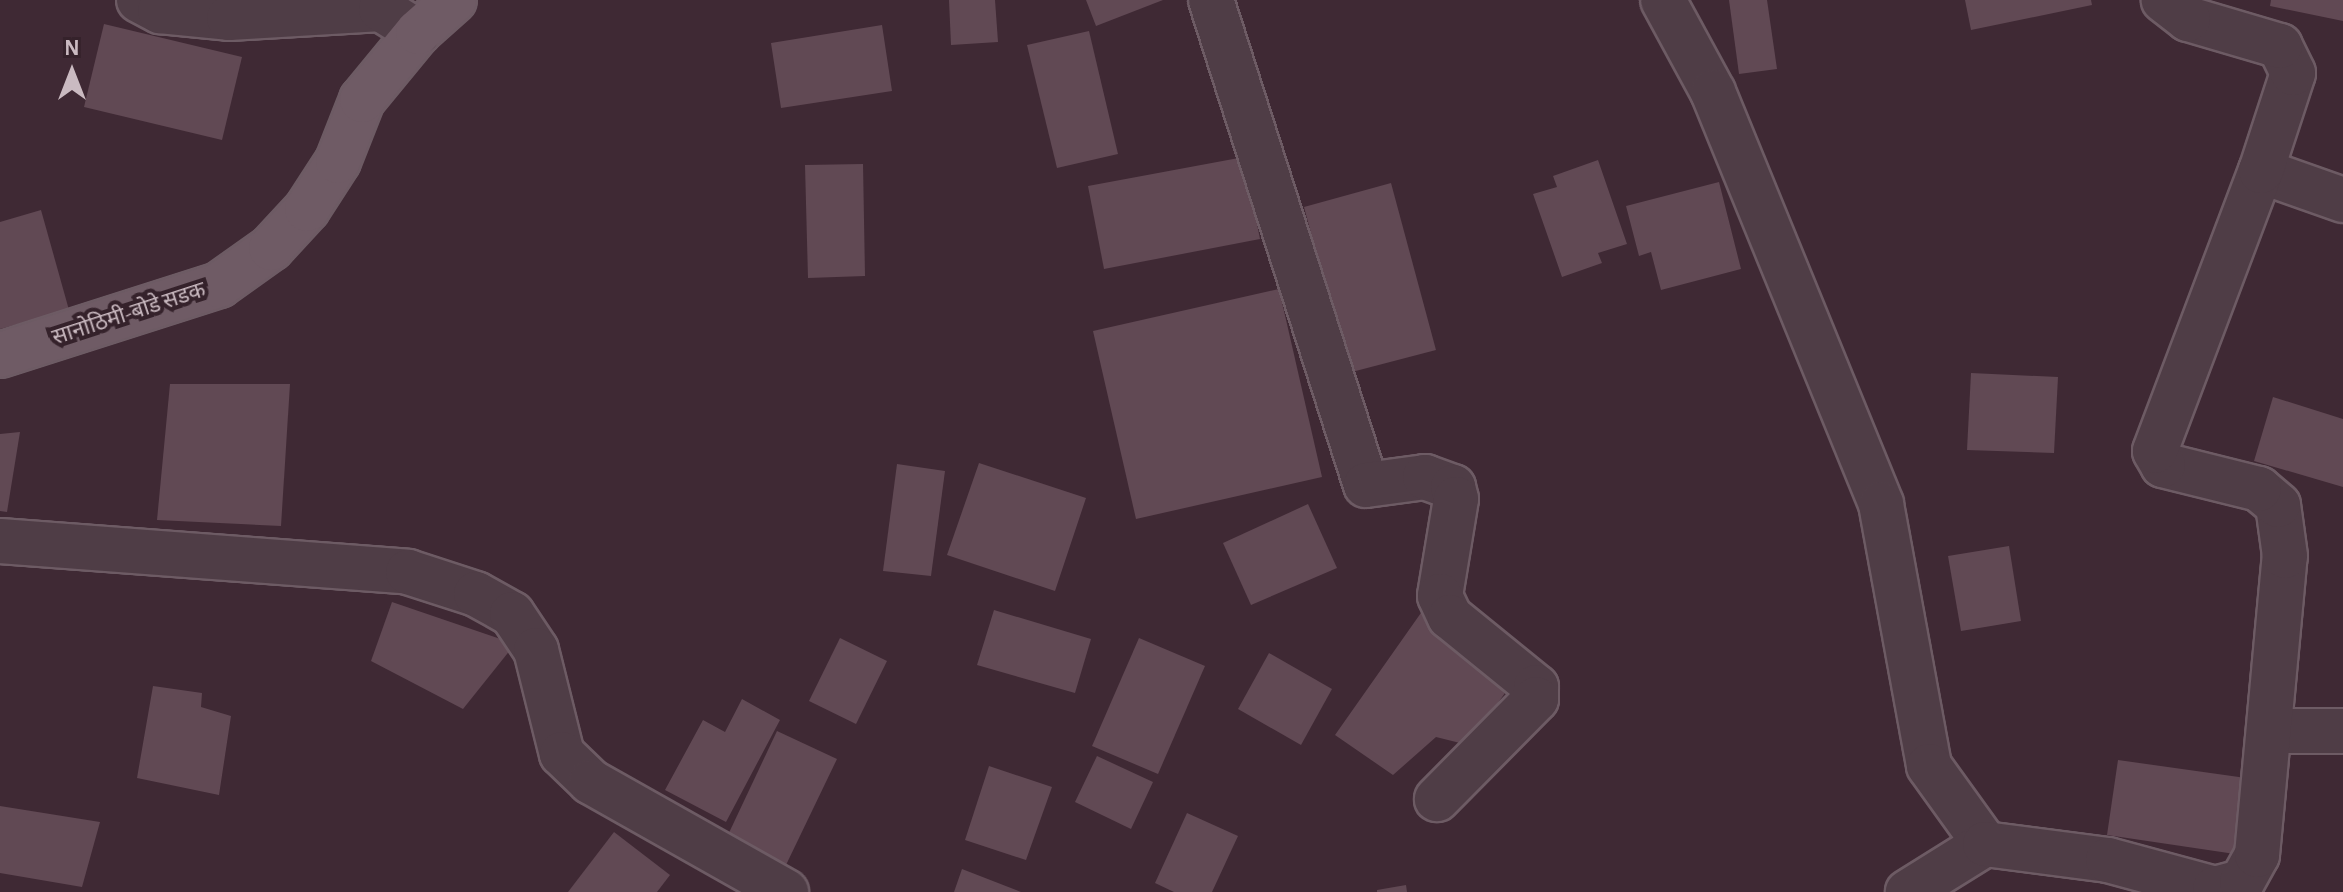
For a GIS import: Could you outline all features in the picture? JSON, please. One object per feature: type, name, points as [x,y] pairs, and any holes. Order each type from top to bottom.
[{"type":"main road","name":"सानोठिमी-बोडे सडक","points":[[0,355],[219,285],[271,248],[307,209],[338,161],[362,100],[418,32],[454,0]]},
{"type":"street","points":[[139,0],[160,11],[229,18],[381,9],[418,32]]},
{"type":"street","points":[[1211,0],[1366,485],[1425,477],[1453,487],[1456,499],[1440,596],[1450,617],[1536,687],[1536,699],[1437,799]]},
{"type":"street","points":[[1663,0],[1713,92],[1881,504],[1929,766],[1985,844]]},
{"type":"street","points":[[1908,892],[1985,844],[2108,860],[2215,889],[2244,887],[2257,855],[2285,556],[2278,505],[2259,489],[2163,465],[2155,451],[2261,171],[2293,73],[2290,59],[2280,46],[2188,19],[2164,0]]},
{"type":"street","points":[[2261,171],[2343,200]]},
{"type":"street","points":[[0,541],[408,572],[476,594],[512,614],[536,650],[562,754],[581,773],[786,892]]},
{"type":"street","points":[[2269,731],[2343,731]]},
{"type":"building","points":[[949,0],[995,0],[998,42],[951,45]]},
{"type":"building","points":[[1086,0],[1163,0],[1096,26]]},
{"type":"building","points":[[1729,0],[1767,0],[1777,69],[1739,74]]},
{"type":"building","points":[[1965,0],[2091,0],[2092,5],[1971,30]]},
{"type":"building","points":[[2271,0],[2343,0],[2343,21],[2270,6]]},
{"type":"building","points":[[104,24],[242,57],[222,140],[84,107]]},
{"type":"building","points":[[882,25],[892,91],[781,108],[771,43]]},
{"type":"building","points":[[1089,31],[1118,154],[1057,168],[1027,45]]},
{"type":"building","points":[[1244,157],[1260,239],[1104,269],[1088,186]]},
{"type":"building","points":[[1598,160],[1627,244],[1598,253],[1602,263],[1562,277],[1533,194],[1557,187],[1553,176]]},
{"type":"building","points":[[863,164],[865,276],[808,278],[805,165]]},
{"type":"building","points":[[1719,182],[1741,269],[1661,290],[1651,252],[1639,256],[1626,206]]},
{"type":"building","points":[[1391,183],[1436,350],[1348,373],[1304,207]]},
{"type":"building","points":[[41,210],[69,310],[0,329],[0,222]]},
{"type":"building","points":[[1279,289],[1322,477],[1136,519],[1093,331]]},
{"type":"building","points":[[1971,373],[2058,377],[2054,453],[1967,450]]},
{"type":"building","points":[[170,384],[290,384],[281,526],[157,520]]},
{"type":"building","points":[[2273,397],[2343,419],[2343,487],[2254,461]]},
{"type":"building","points":[[20,432],[7,512],[0,511],[0,434]]},
{"type":"building","points":[[979,463],[1086,498],[1055,591],[947,555]]},
{"type":"building","points":[[897,464],[945,471],[931,576],[883,571]]},
{"type":"building","points":[[1308,504],[1337,568],[1251,605],[1223,543]]},
{"type":"building","points":[[2009,546],[2021,621],[1961,631],[1948,556]]},
{"type":"building","points":[[392,602],[515,644],[463,709],[371,661]]},
{"type":"building","points":[[994,610],[1091,639],[1075,693],[977,665]]},
{"type":"building","points":[[1423,610],[1517,676],[1468,745],[1436,737],[1393,775],[1335,735]]},
{"type":"building","points":[[840,638],[887,661],[856,724],[809,701]]},
{"type":"building","points":[[1139,638],[1205,666],[1158,774],[1092,746]]},
{"type":"building","points":[[1269,653],[1332,689],[1301,745],[1238,709]]},
{"type":"building","points":[[153,686],[202,693],[201,707],[231,716],[219,795],[137,778]]},
{"type":"building","points":[[742,699],[780,720],[726,822],[665,790],[703,720],[725,732]]},
{"type":"building","points":[[777,731],[837,759],[786,865],[727,837]]},
{"type":"building","points":[[1097,756],[1153,782],[1131,829],[1075,802]]},
{"type":"building","points":[[2118,760],[2246,778],[2235,854],[2107,835]]},
{"type":"building","points":[[989,766],[1052,787],[1026,860],[965,840]]},
{"type":"building","points":[[0,806],[100,822],[82,887],[0,873]]},
{"type":"building","points":[[1187,813],[1238,836],[1212,892],[1174,892],[1155,883]]},
{"type":"building","points":[[614,832],[670,875],[657,892],[568,892]]},
{"type":"building","points":[[962,869],[1021,892],[954,892]]},
{"type":"building","points":[[1406,885],[1407,892],[1377,892],[1377,890]]}]
